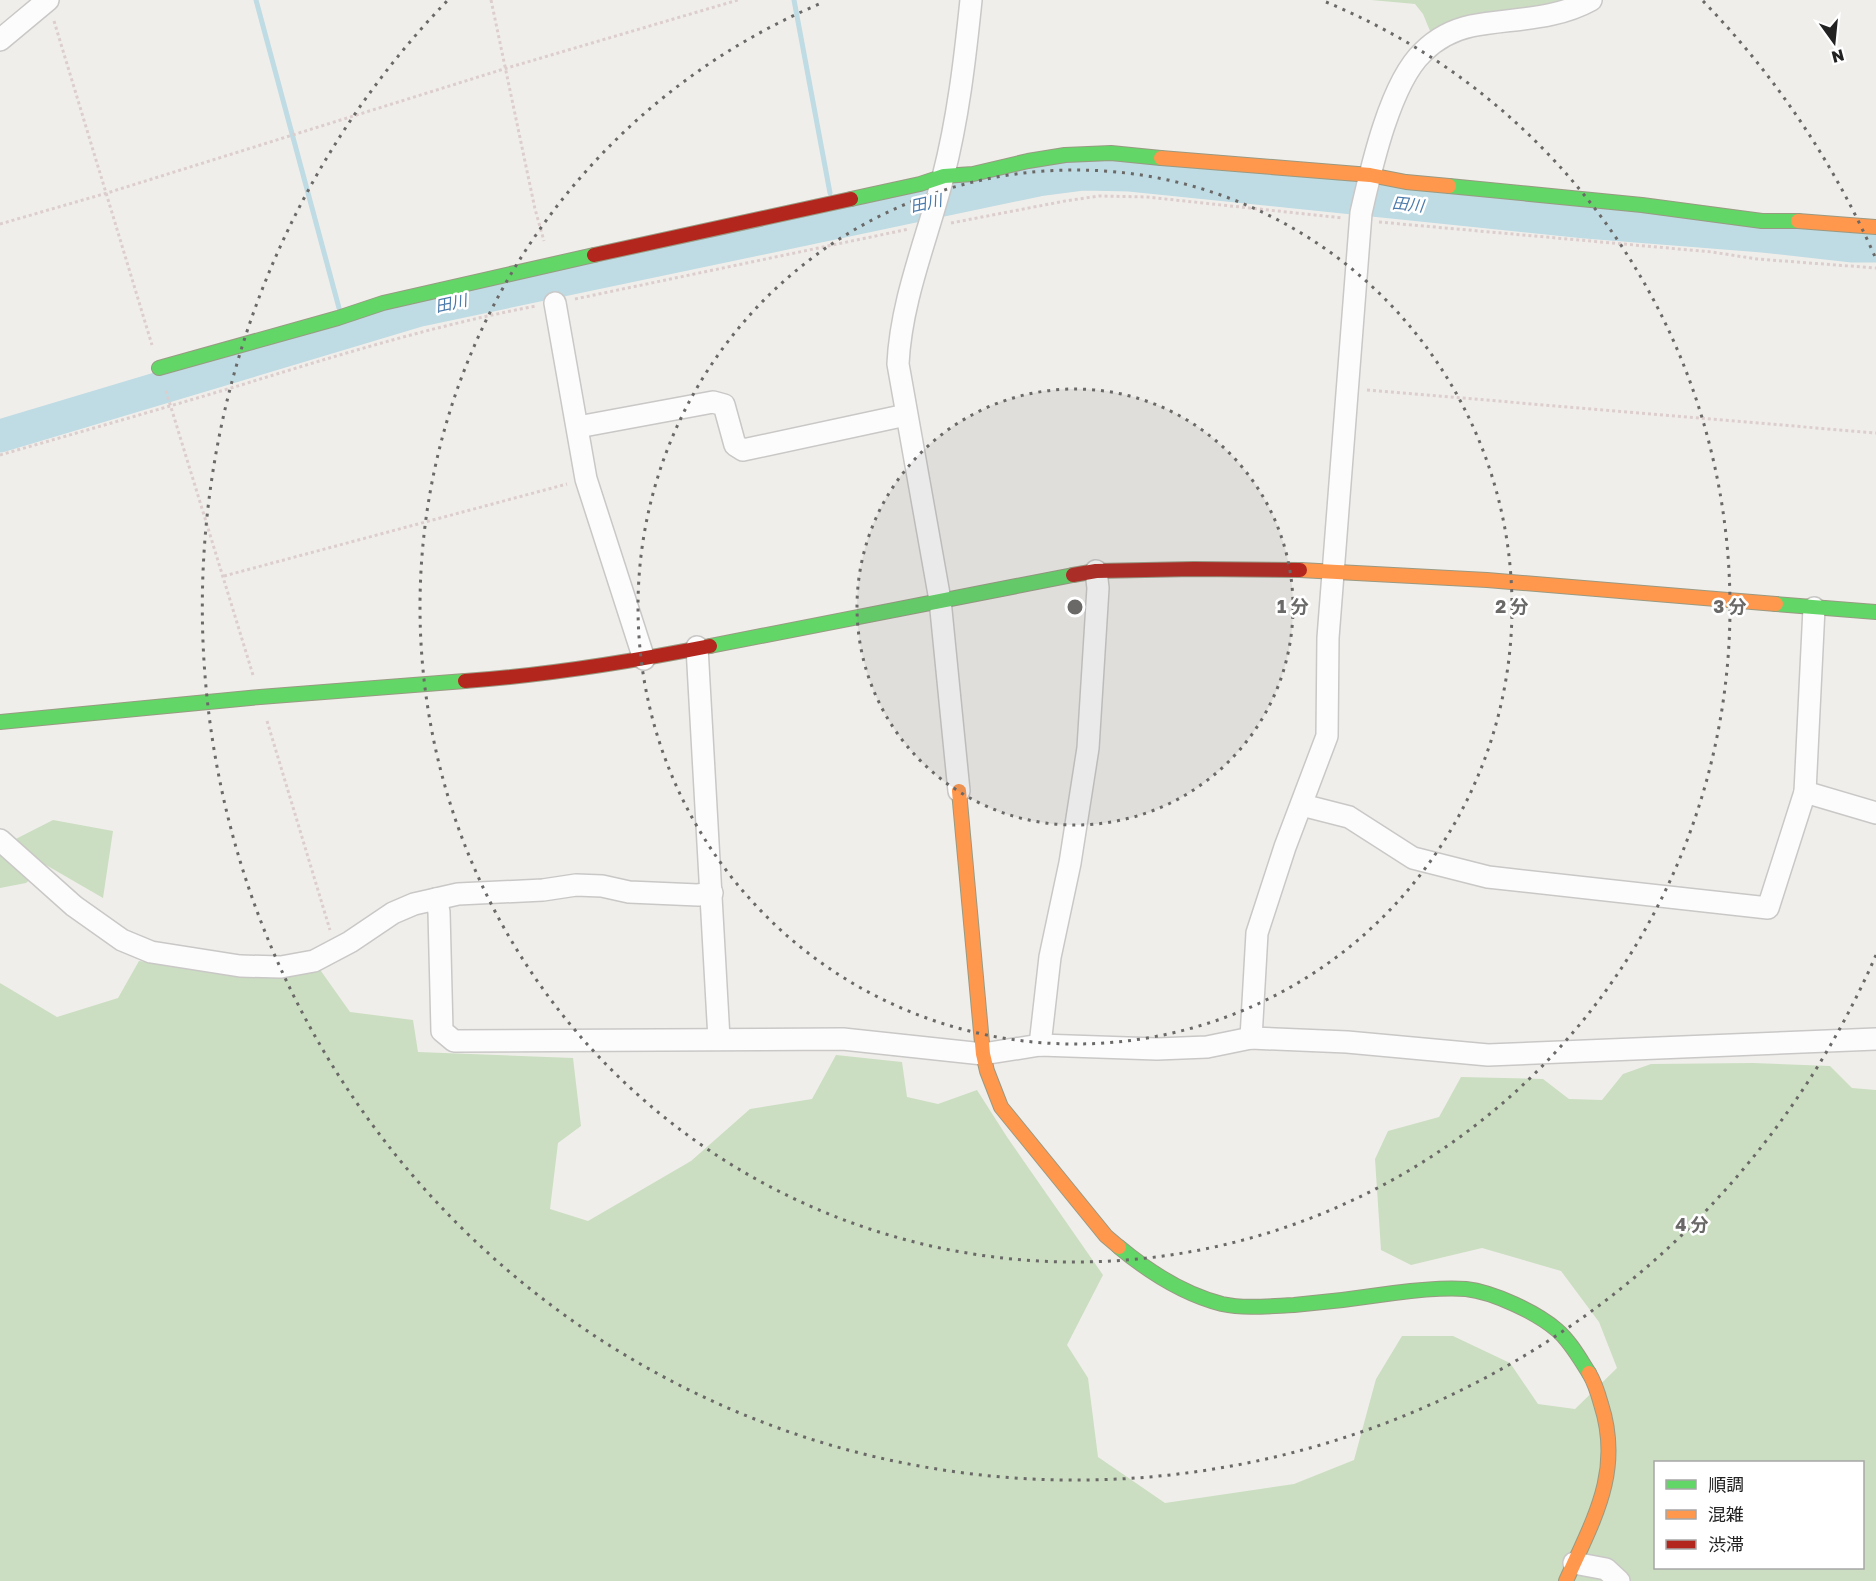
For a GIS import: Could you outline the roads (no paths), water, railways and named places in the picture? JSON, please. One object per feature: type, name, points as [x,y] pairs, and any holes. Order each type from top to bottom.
[{"type":"street","points":[[971,0],[964,76],[942,181],[905,307],[898,364],[940,600],[983,1053],[987,1071],[1001,1107],[1099,1227],[1143,1267],[1183,1290],[1224,1304],[1263,1307],[1318,1303],[1421,1290],[1467,1289],[1495,1296],[1527,1311],[1557,1330],[1580,1358],[1593,1379],[1607,1422],[1610,1460],[1603,1497],[1570,1572],[1606,1569],[1619,1581]]},
{"type":"street","points":[[1251,1038],[1257,933],[1285,847],[1327,736],[1328,638],[1361,213],[1388,115],[1404,77],[1422,52],[1448,33],[1471,26],[1534,19],[1582,5],[1591,0]]},
{"type":"street","points":[[0,40],[43,4]]},
{"type":"street","points":[[159,368],[338,318],[383,303],[550,264],[942,181],[1028,160],[1065,155],[1111,153],[1642,205],[1762,221],[1782,220],[1876,227]]},
{"type":"street","points":[[555,303],[586,479],[644,659]]},
{"type":"street","points":[[578,427],[713,402],[724,405],[735,445],[743,450],[906,415]]},
{"type":"street","points":[[0,722],[523,677],[644,659],[1096,571],[1137,569],[1334,570],[1876,612]]},
{"type":"street","points":[[1040,1045],[1050,957],[1070,864],[1088,748],[1098,588],[1096,571]]},
{"type":"street","points":[[1302,805],[1349,817],[1413,858],[1488,877],[1768,908],[1805,792],[1814,608]]},
{"type":"street","points":[[697,647],[719,1039]]},
{"type":"street","points":[[1805,792],[1876,813]]},
{"type":"street","points":[[0,840],[74,906],[122,940],[151,952],[240,966],[281,967],[314,961],[350,942],[393,913],[414,904],[458,894],[543,890],[576,885],[602,886],[629,892],[698,896],[712,893]]},
{"type":"street","points":[[436,899],[439,912],[442,1031],[454,1041],[843,1039],[983,1053],[1040,1045],[1157,1049],[1207,1047],[1251,1038],[1347,1042],[1488,1055],[1876,1039]]},
{"type":"waterway","points":[[256,0],[339,308]]},
{"type":"waterway","points":[[794,0],[830,193]]},
{"type":"waterway","name":"田川","points":[[0,436],[420,310],[1038,180],[1084,174],[1130,175],[1586,222],[1763,236],[1853,246],[1876,246]]},
{"type":"waterway","points":[[833,211],[835,223]]}]
